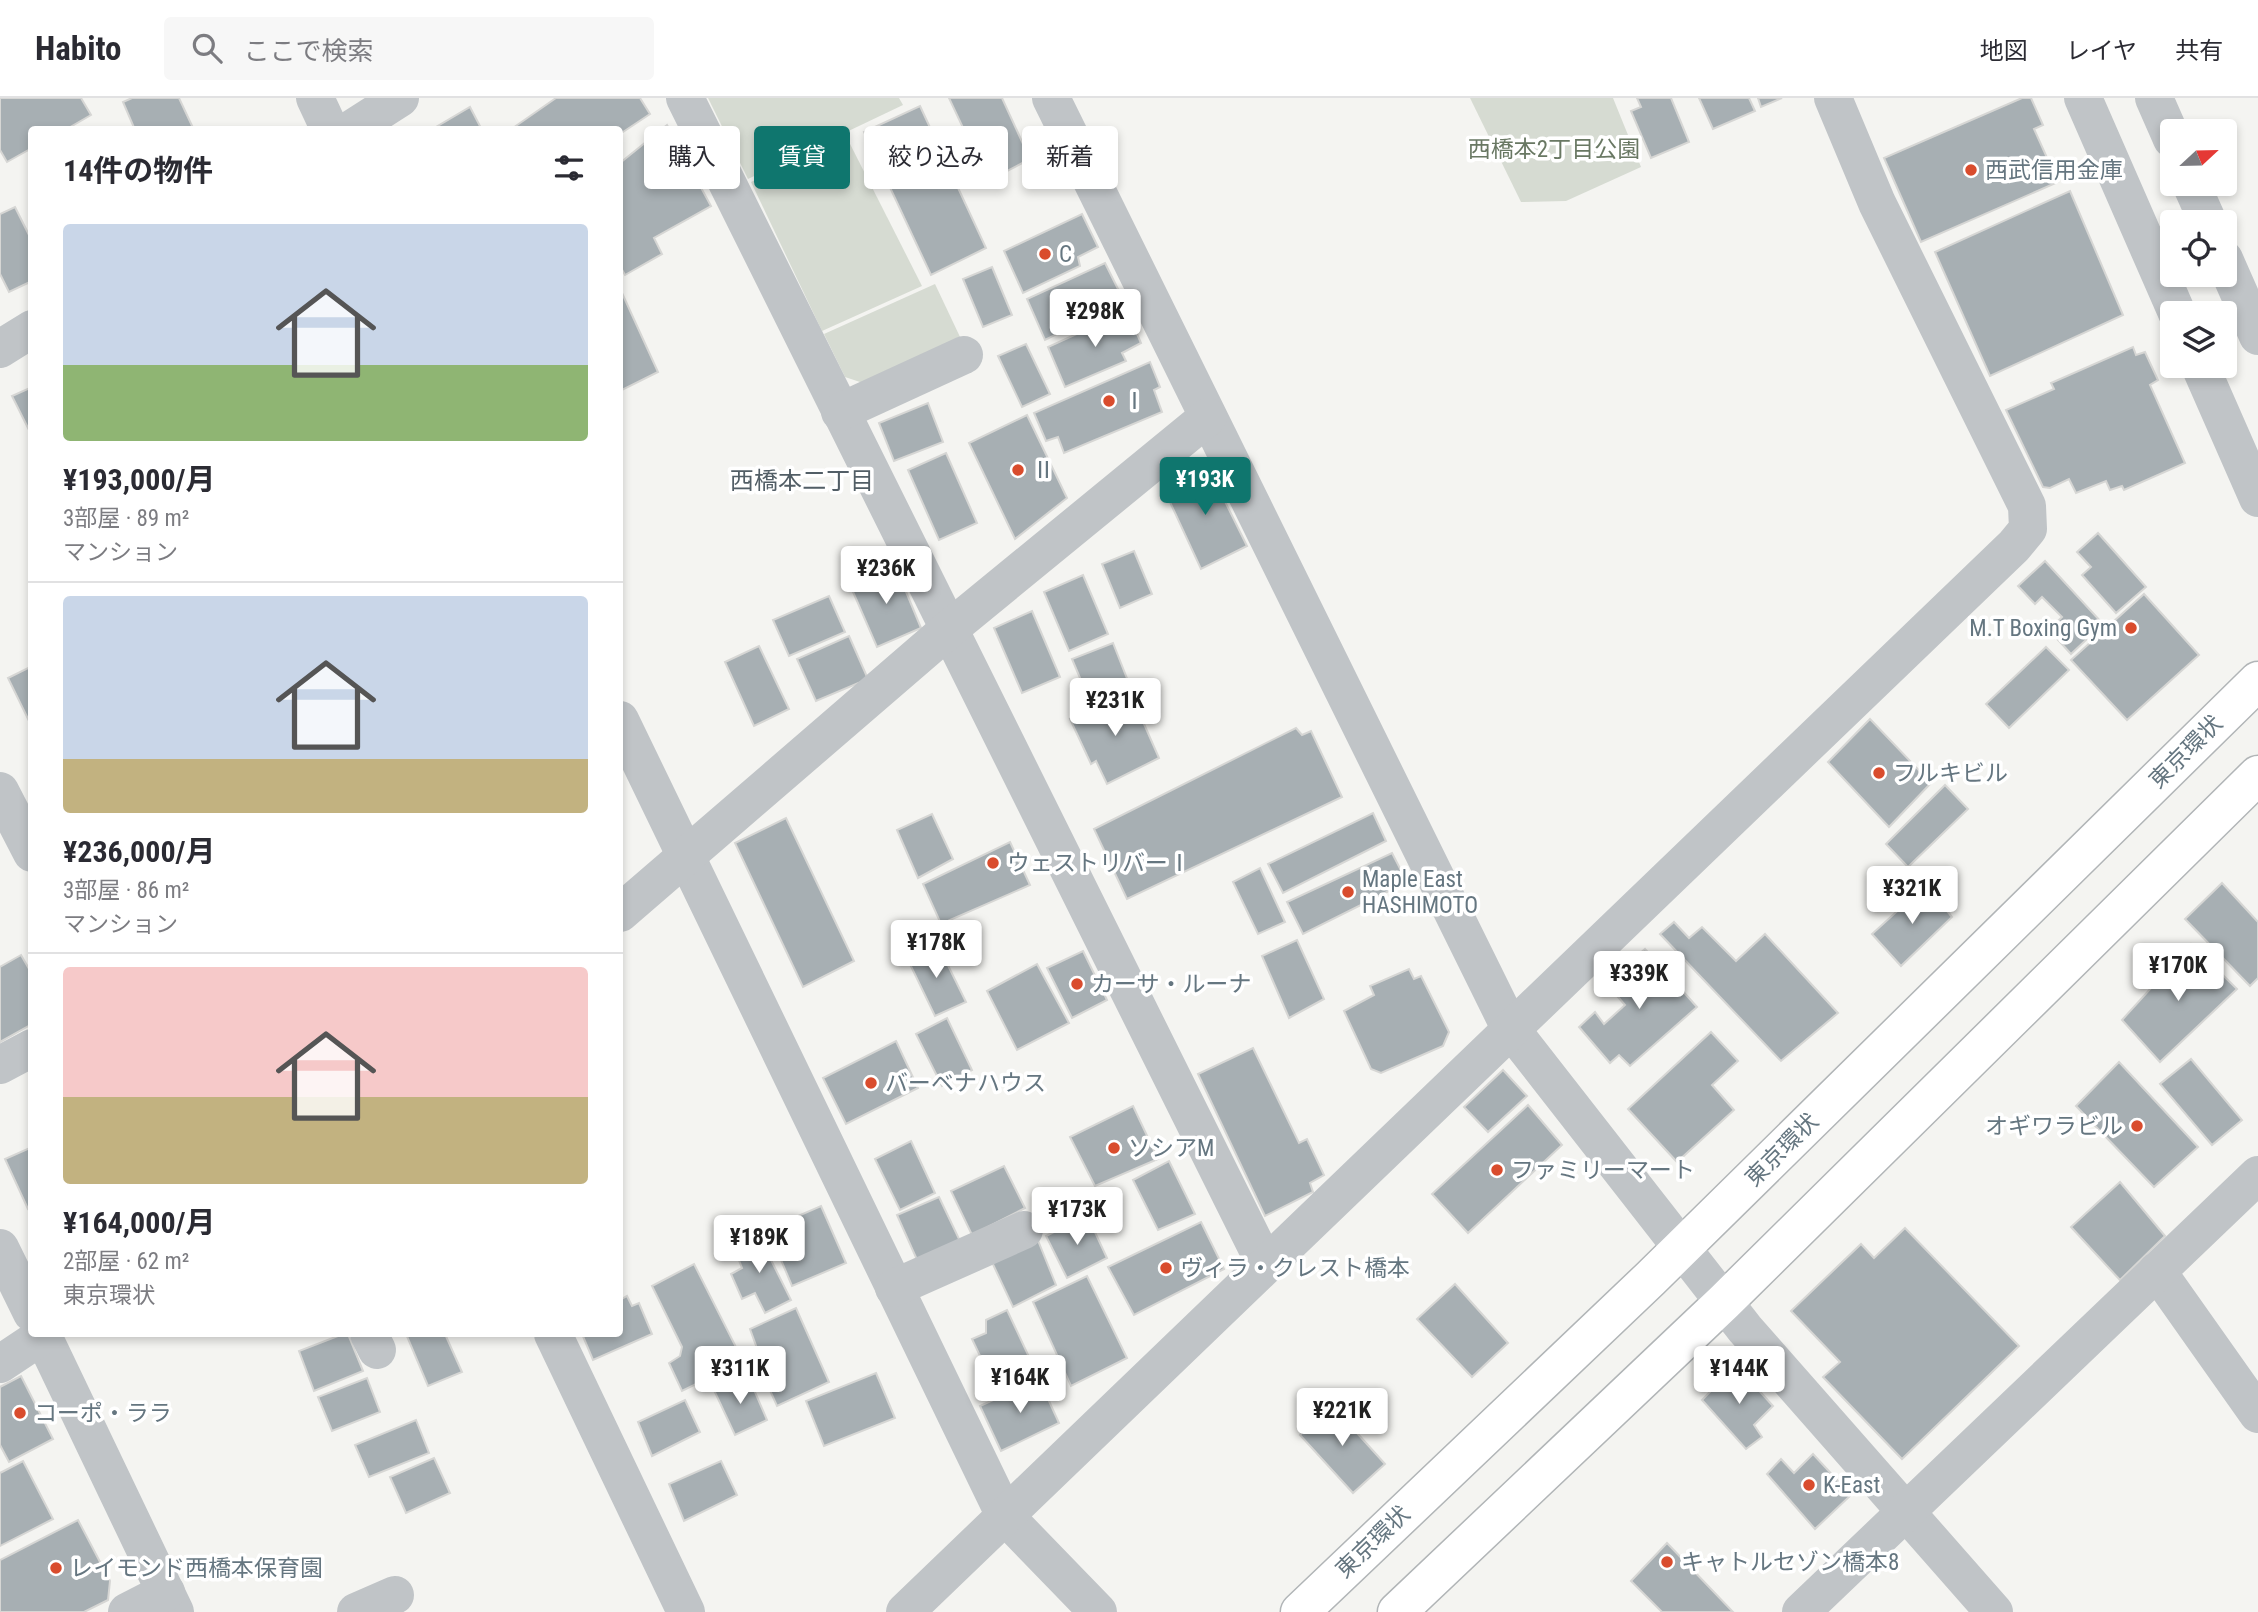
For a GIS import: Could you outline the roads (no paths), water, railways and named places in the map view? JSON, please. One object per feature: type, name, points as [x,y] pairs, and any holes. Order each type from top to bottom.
[{"type":"highway","name":"東京環状","points":[[1300,1612],[1681,1249],[2258,681]]},
{"type":"highway","points":[[1397,1612],[1724,1302],[2258,775]]},
{"type":"street","points":[[315,98],[328,126]]},
{"type":"street","points":[[356,126],[400,98]]},
{"type":"street","points":[[684,98],[1265,1264]]},
{"type":"street","points":[[1051,98],[1510,1028],[1724,1302],[1994,1612]]},
{"type":"street","points":[[905,1612],[2004,556],[2028,529],[2027,506],[1877,203],[1833,98]]},
{"type":"street","points":[[2083,98],[2172,301]]},
{"type":"street","points":[[2236,287],[2258,336]]},
{"type":"street","points":[[0,349],[28,332]]},
{"type":"street","points":[[840,412],[964,355]]},
{"type":"street","points":[[2205,378],[2258,498]]},
{"type":"street","points":[[623,910],[948,629],[1208,417]]},
{"type":"street","points":[[623,726],[1005,1516],[1098,1612]]},
{"type":"street","points":[[4,807],[28,846]]},
{"type":"street","points":[[0,1065],[28,1050]]},
{"type":"street","points":[[1801,1612],[2258,1175]]},
{"type":"street","points":[[894,1288],[1024,1230]]},
{"type":"street","points":[[0,1248],[28,1305]]},
{"type":"street","points":[[2157,1271],[2258,1414]]},
{"type":"street","points":[[0,1364],[31,1337]]},
{"type":"street","points":[[44,1337],[171,1602],[127,1612]]},
{"type":"street","points":[[554,1337],[686,1612]]},
{"type":"street","points":[[356,1612],[395,1595]]},
{"type":"place","name":"西武信用金庫","points":[[1971,170]]},
{"type":"place","name":"C","points":[[1045,254]]},
{"type":"place","name":"Ⅰ","points":[[1109,401]]},
{"type":"place","name":"Ⅱ","points":[[1018,470]]},
{"type":"place","name":"M.T Boxing Gym","points":[[2131,628]]},
{"type":"place","name":"フルキビル","points":[[1879,773]]},
{"type":"place","name":"ウェストリバーⅠ","points":[[993,863]]},
{"type":"place","name":"Maple East HASHIMOTO","points":[[1348,892]]},
{"type":"place","name":"カーサ・ルーナ","points":[[1077,984]]},
{"type":"place","name":"バーベナハウス","points":[[871,1083]]},
{"type":"place","name":"オギワラビル","points":[[2137,1126]]},
{"type":"place","name":"ソシアM","points":[[1114,1148]]},
{"type":"place","name":"ファミリーマート","points":[[1497,1170]]},
{"type":"place","name":"ヴィラ・クレスト橋本","points":[[1166,1268]]},
{"type":"place","name":"コーポ・ララ","points":[[20,1413]]},
{"type":"place","name":"K-East","points":[[1809,1485]]},
{"type":"place","name":"キャトルセゾン橋本8","points":[[1667,1562]]},
{"type":"place","name":"レイモンド西橋本保育園","points":[[56,1568]]},
{"type":"district","name":"西橋本二丁目","points":[[802,481]]},
{"type":"park label","name":"西橋本2丁目公園","points":[[1554,149]]}]
